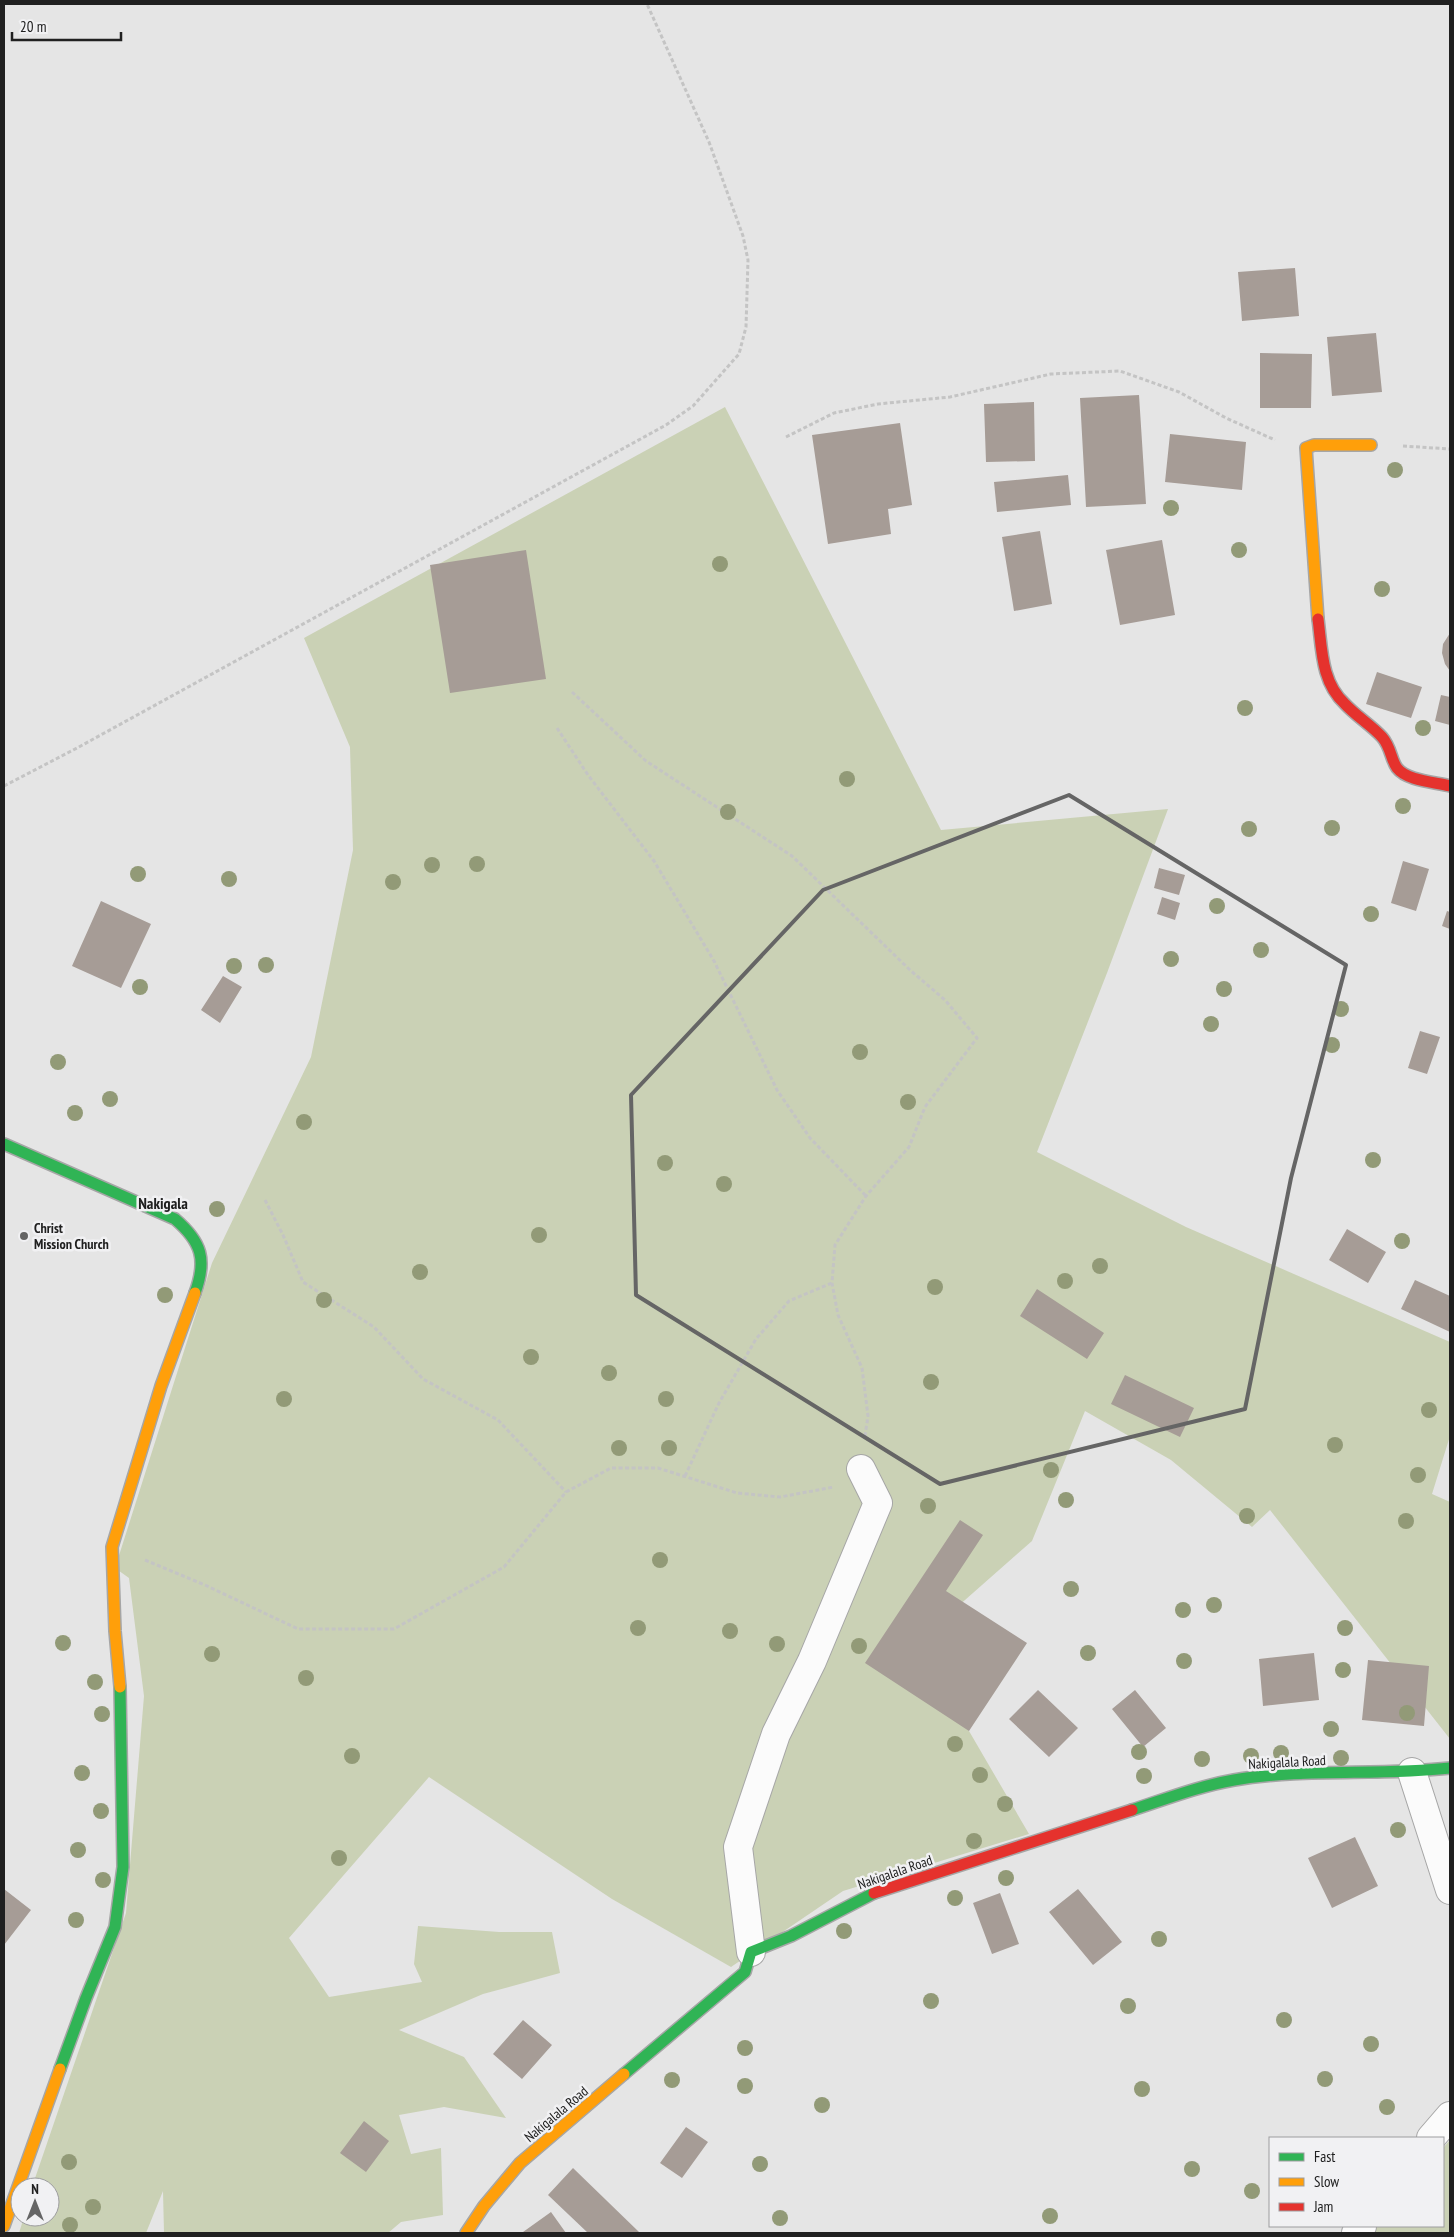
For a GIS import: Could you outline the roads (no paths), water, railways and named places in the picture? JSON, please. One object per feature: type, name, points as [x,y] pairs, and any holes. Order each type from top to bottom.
[{"type":"street","points":[[1371,445],[1314,444],[1306,448],[1322,659],[1328,680],[1343,703],[1382,737],[1391,750],[1396,767],[1406,775],[1450,786]]},
{"type":"street","points":[[4,1144],[175,1219],[192,1234],[201,1248],[201,1277],[161,1386],[112,1547],[115,1631],[121,1693],[123,1867],[115,1927],[86,1998],[4,2226]]},
{"type":"street","points":[[751,1952],[738,1847],[776,1734],[812,1661],[878,1503],[861,1469]]},
{"type":"street","name":"Nakigalala Road","points":[[466,2233],[484,2206],[520,2163],[744,1972],[751,1952],[791,1936],[870,1894],[1102,1822],[1190,1790],[1235,1780],[1303,1774],[1412,1772],[1450,1768]]},
{"type":"street","points":[[1412,1772],[1450,1890]]},
{"type":"street","points":[[1432,2137],[1450,2116]]},
{"type":"place","name":"Christ Mission Church","points":[[24,1236]]},
{"type":"district","name":"Nakigala","points":[[163,1203]]}]
